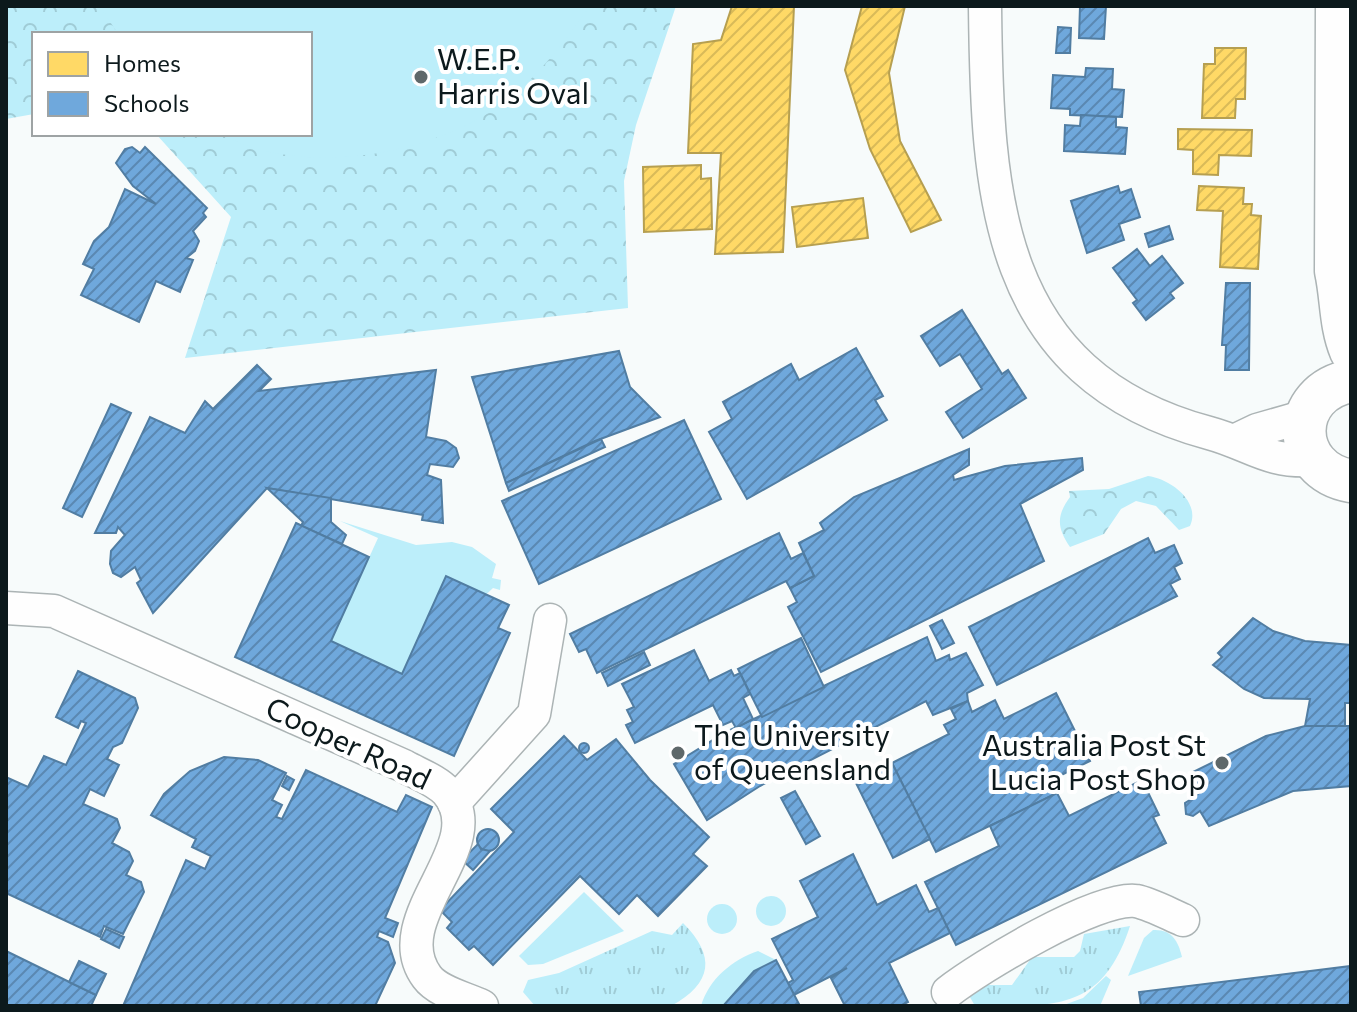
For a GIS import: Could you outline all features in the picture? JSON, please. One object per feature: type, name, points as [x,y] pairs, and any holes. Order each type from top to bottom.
[{"type":"main road","points":[[1337,6],[1336,271],[1342,298],[1342,332],[1351,351]]},
{"type":"main road","points":[[1336,271],[1326,306],[1327,396],[1306,447],[1338,480]]},
{"type":"street","points":[[985,6],[987,127],[995,193],[1010,254],[1034,308],[1051,334],[1114,392],[1168,421],[1234,441],[1264,456],[1338,480]]},
{"type":"street","points":[[1234,441],[1327,396]]},
{"type":"street","name":"Cooper Road","points":[[6,608],[54,611],[404,766],[445,790],[454,803],[459,830],[420,923],[416,949],[427,977],[435,985],[482,1006]]},
{"type":"street","points":[[454,803],[534,714],[550,620]]},
{"type":"street","points":[[948,992],[999,956],[1104,906],[1136,901],[1183,920]]},
{"type":"green space","points":[[6,6],[676,6],[636,125],[624,181],[628,308],[185,358],[231,217],[158,136],[312,136],[312,32],[32,32],[32,114],[6,119]]},
{"type":"green space","name":"W.E.P. Harris Oval","points":[[100,6],[590,6],[536,74],[515,94],[485,115],[412,146],[332,158],[292,156],[255,148],[226,136],[312,136],[312,32],[117,32]]},
{"type":"green space","points":[[1148,476],[1166,482],[1188,500],[1192,517],[1190,526],[1179,530],[1156,506],[1136,501],[1121,509],[1104,534],[1070,547],[1060,522],[1062,510],[1070,497],[1069,491],[1109,489]]},
{"type":"green space","points":[[340,521],[416,545],[452,542],[472,547],[496,564],[492,578],[501,580],[500,590],[493,588],[402,674],[331,641],[378,538]]},
{"type":"green space","points":[[584,892],[624,931],[543,964],[528,965],[519,956]]},
{"type":"green space","points":[[771,896],[782,900],[786,911],[782,922],[771,926],[760,922],[756,911],[760,900]]},
{"type":"green space","points":[[722,904],[733,908],[737,919],[733,930],[722,934],[711,930],[707,919],[711,908]]},
{"type":"green space","points":[[683,923],[701,947],[705,968],[695,988],[671,1006],[535,1006],[523,992],[528,980],[559,973],[652,931],[672,935]]},
{"type":"green space","points":[[1130,926],[1119,954],[1105,975],[1090,989],[1072,998],[1029,1006],[975,1006],[967,992],[980,985],[1012,985],[1032,957],[1074,957],[1080,951],[1084,934]]},
{"type":"green space","points":[[1153,930],[1173,937],[1182,957],[1128,976],[1144,938]]},
{"type":"green space","points":[[758,951],[776,960],[754,971],[723,1006],[701,1006],[710,987],[723,972]]},
{"type":"green space","points":[[1106,976],[1111,980],[1100,1006],[1061,1006],[1083,998]]},
{"type":"building: Homes","points":[[732,6],[794,6],[783,252],[715,254],[721,153],[688,153],[693,44],[721,40]]},
{"type":"building: Homes","points":[[862,6],[905,6],[889,73],[900,141],[941,220],[911,232],[870,149],[845,70]]},
{"type":"building: Homes","points":[[1215,48],[1246,48],[1245,99],[1236,99],[1235,118],[1202,118],[1204,64],[1215,64]]},
{"type":"building: Homes","points":[[1178,129],[1252,130],[1251,156],[1219,155],[1218,175],[1193,174],[1193,150],[1178,149]]},
{"type":"building: Homes","points":[[701,165],[701,179],[711,178],[712,229],[644,232],[643,167]]},
{"type":"building: Homes","points":[[1199,186],[1244,188],[1243,204],[1252,204],[1251,215],[1261,216],[1258,269],[1220,267],[1223,211],[1197,210]]},
{"type":"building: Homes","points":[[863,198],[868,238],[797,247],[792,207]]},
{"type":"building: Schools","points":[[1080,6],[1106,6],[1104,39],[1079,38]]},
{"type":"building: Schools","points":[[1058,27],[1071,28],[1070,53],[1056,53]]},
{"type":"building: Schools","points":[[1086,68],[1113,69],[1112,89],[1124,90],[1122,117],[1070,115],[1070,109],[1051,108],[1053,75],[1085,77]]},
{"type":"building: Schools","points":[[1081,115],[1116,117],[1116,127],[1127,128],[1125,154],[1064,151],[1065,125],[1080,126]]},
{"type":"building: Schools","points":[[132,147],[140,153],[145,147],[207,208],[203,213],[206,217],[193,231],[199,241],[195,251],[186,258],[193,260],[180,292],[156,281],[139,322],[81,295],[94,269],[83,264],[94,241],[109,227],[125,189],[156,204],[133,186],[116,163],[125,149]]},
{"type":"building: Schools","points":[[1118,186],[1120,193],[1131,189],[1140,217],[1119,224],[1124,240],[1087,253],[1071,201]]},
{"type":"building: Schools","points":[[1169,226],[1173,239],[1149,247],[1145,234]]},
{"type":"building: Schools","points":[[1137,249],[1150,266],[1162,256],[1183,283],[1170,293],[1174,298],[1146,320],[1133,303],[1137,300],[1113,268]]},
{"type":"building: Schools","points":[[1226,283],[1250,283],[1249,370],[1225,370],[1226,345],[1222,345]]},
{"type":"building: Schools","points":[[962,310],[1002,374],[1008,370],[1026,398],[963,438],[946,412],[982,389],[960,354],[940,366],[921,336]]},
{"type":"building: Schools","points":[[856,348],[883,396],[875,400],[887,420],[747,499],[709,432],[732,419],[723,402],[791,364],[799,380]]},
{"type":"building: Schools","points":[[619,351],[630,387],[660,417],[595,441],[506,483],[472,377]]},
{"type":"building: Schools","points":[[257,365],[271,379],[259,391],[436,370],[426,437],[446,441],[456,448],[459,458],[453,467],[430,464],[427,475],[441,480],[443,523],[422,520],[423,515],[267,488],[153,613],[137,583],[141,580],[135,567],[121,577],[113,573],[111,551],[125,535],[118,527],[116,533],[95,533],[150,417],[185,433],[205,401],[213,409]]},
{"type":"building: Schools","points":[[111,404],[131,413],[82,517],[63,508]]},
{"type":"building: Schools","points":[[684,420],[721,499],[539,584],[502,501]]},
{"type":"building: Schools","points":[[601,439],[605,447],[509,491],[506,483]]},
{"type":"building: Schools","points":[[969,449],[969,465],[953,475],[954,480],[1005,466],[1082,458],[1083,470],[1020,504],[1044,561],[821,672],[788,607],[797,602],[790,588],[814,576],[799,543],[824,530],[820,523],[854,497]]},
{"type":"building: Schools","points":[[267,488],[331,498],[331,522],[346,535],[342,544],[301,526],[303,522]]},
{"type":"building: Schools","points":[[296,523],[369,557],[331,641],[402,674],[446,576],[509,605],[498,628],[510,633],[454,756],[235,657]]},
{"type":"building: Schools","points":[[779,533],[791,559],[803,553],[814,576],[790,588],[786,581],[597,673],[586,649],[579,652],[570,634]]},
{"type":"building: Schools","points":[[1148,538],[1155,553],[1174,545],[1182,563],[1174,567],[1180,579],[1170,584],[1177,596],[997,685],[969,627]]},
{"type":"building: Schools","points":[[1253,618],[1273,631],[1305,641],[1351,645],[1351,703],[1345,703],[1345,726],[1305,726],[1310,699],[1264,698],[1244,689],[1213,665],[1222,657],[1218,653]]},
{"type":"building: Schools","points":[[942,620],[954,643],[942,649],[930,626]]},
{"type":"building: Schools","points":[[927,637],[936,661],[949,655],[950,660],[966,653],[983,685],[967,693],[968,701],[933,715],[926,701],[760,786],[707,820],[674,764],[726,732]]},
{"type":"building: Schools","points":[[801,638],[824,687],[762,717],[738,669]]},
{"type":"building: Schools","points":[[694,650],[709,681],[731,670],[734,676],[740,673],[750,694],[743,698],[753,719],[736,728],[732,721],[723,725],[713,705],[635,743],[626,725],[633,722],[627,710],[634,707],[622,684]]},
{"type":"building: Schools","points":[[644,652],[650,665],[608,686],[602,673]]},
{"type":"building: Schools","points":[[78,671],[135,698],[138,708],[122,743],[113,747],[107,759],[119,765],[104,796],[90,789],[83,804],[117,819],[120,828],[112,843],[129,852],[133,861],[126,875],[141,882],[144,892],[123,934],[104,926],[100,937],[6,893],[6,777],[28,787],[44,756],[66,765],[86,723],[81,721],[78,728],[56,717]]},
{"type":"building: Schools","points":[[1056,693],[1090,761],[1051,780],[1057,793],[936,852],[892,763],[949,734],[944,725],[956,719],[951,709],[968,701],[972,712],[995,700],[1004,719]]},
{"type":"building: Schools","points":[[1305,726],[1351,726],[1351,786],[1293,791],[1209,826],[1200,811],[1193,816],[1186,814],[1185,803],[1193,798],[1181,778],[1266,736]]},
{"type":"building: Schools","points":[[564,736],[587,760],[616,739],[650,780],[709,837],[693,854],[707,866],[658,916],[637,895],[619,914],[580,876],[493,965],[474,946],[469,950],[447,928],[452,922],[440,910],[514,832],[491,809]]},
{"type":"building: Schools","points":[[584,743],[589,748],[584,753],[579,748]]},
{"type":"building: Schools","points":[[224,757],[258,760],[286,773],[272,800],[282,805],[276,817],[282,819],[306,770],[397,812],[406,795],[432,807],[385,918],[398,923],[393,937],[379,931],[377,937],[388,942],[395,963],[375,1006],[123,1006],[186,860],[205,869],[211,856],[192,847],[196,839],[151,815],[164,794],[190,771]]},
{"type":"building: Schools","points":[[892,763],[930,839],[893,858],[855,781]]},
{"type":"building: Schools","points":[[287,776],[294,780],[289,790],[282,786]]},
{"type":"building: Schools","points":[[1142,780],[1159,815],[1153,817],[1166,843],[956,945],[925,882],[999,846],[990,826],[1057,793],[1069,816]]},
{"type":"building: Schools","points":[[795,791],[820,836],[806,844],[781,798]]},
{"type":"building: Schools","points":[[488,829],[496,832],[499,840],[496,848],[488,851],[480,848],[477,840],[480,832]]},
{"type":"building: Schools","points":[[478,844],[481,849],[490,851],[473,870],[462,860]]},
{"type":"building: Schools","points":[[853,854],[877,905],[916,885],[929,912],[938,908],[950,933],[889,963],[908,1002],[900,1006],[845,1006],[831,978],[847,968],[794,995],[788,983],[793,980],[772,939],[818,917],[800,881]]},
{"type":"building: Schools","points":[[106,929],[124,937],[119,948],[101,939]]},
{"type":"building: Schools","points":[[6,951],[96,995],[91,1006],[6,1006]]},
{"type":"building: Schools","points":[[776,960],[800,1006],[723,1006],[754,971]]},
{"type":"building: Schools","points":[[79,961],[106,974],[96,995],[69,982]]},
{"type":"building: Schools","points":[[1351,966],[1351,1006],[1141,1006],[1139,992]]},
{"type":"place","name":"W.E.P. Harris Oval","points":[[421,77]]},
{"type":"place","name":"The University of Queensland","points":[[678,753]]},
{"type":"place","name":"Australia Post St Lucia Post Shop","points":[[1222,763]]}]
